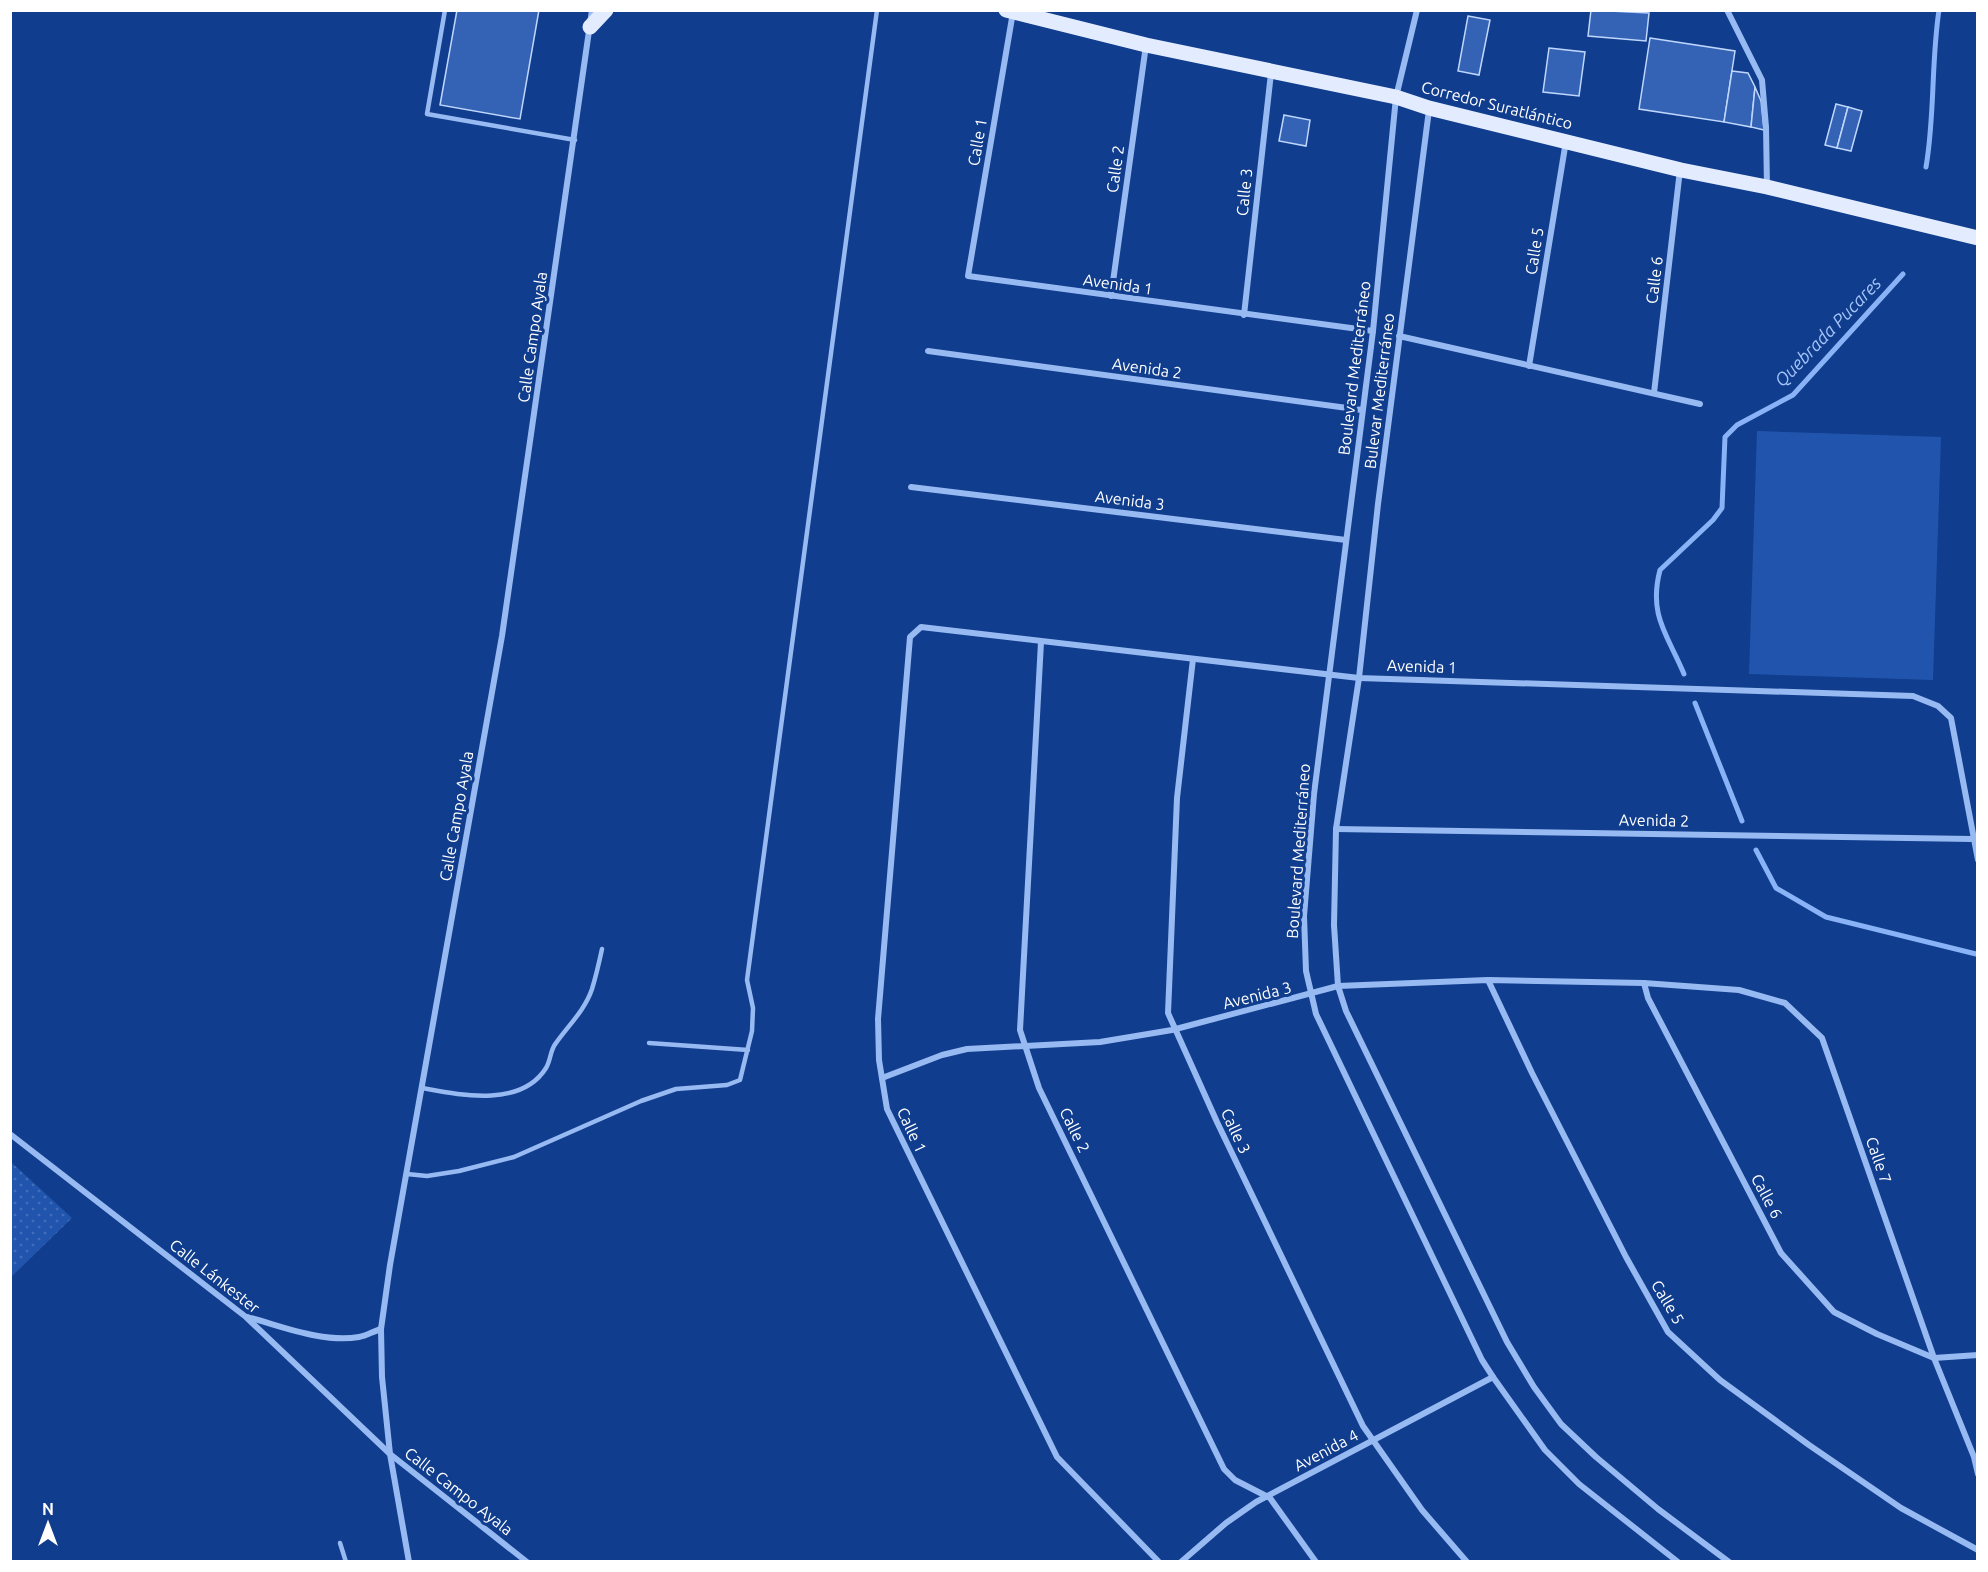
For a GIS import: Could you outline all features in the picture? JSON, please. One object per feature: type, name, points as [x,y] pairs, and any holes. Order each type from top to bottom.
[{"type":"main road","points":[[590,27],[606,10]]},
{"type":"main road","name":"Corredor Suratlántico","points":[[1010,11],[1146,45],[1396,97],[1429,108],[1681,170],[1767,187],[1977,238]]},
{"type":"street","name":"Calle Campo Ayala","points":[[527,1562],[390,1454],[382,1377],[381,1329],[390,1265],[502,636],[592,10]]},
{"type":"street","name":"Boulevard Mediterráneo","points":[[1417,10],[1396,97],[1373,331],[1314,794],[1304,916],[1306,971],[1321,1025],[1477,1349],[1493,1377],[1545,1450],[1579,1484],[1678,1562]]},
{"type":"street","points":[[1727,10],[1762,80],[1766,127],[1767,187]]},
{"type":"street","name":"Calle 1","points":[[968,276],[1010,11]]},
{"type":"street","name":"Calle 2","points":[[1111,296],[1146,45]]},
{"type":"street","name":"Calle 3","points":[[1244,315],[1271,72]]},
{"type":"street","name":"Bulevar Mediterráneo","points":[[1359,678],[1376,515],[1429,108]]},
{"type":"street","name":"Calle 5","points":[[1529,366],[1566,141]]},
{"type":"street","name":"Calle 6","points":[[1654,393],[1681,170]]},
{"type":"street","name":"Avenida 1","points":[[968,276],[1373,331]]},
{"type":"street","points":[[1399,336],[1700,404]]},
{"type":"street","name":"Avenida 2","points":[[928,351],[1362,410]]},
{"type":"street","name":"Avenida 3","points":[[911,487],[1346,540]]},
{"type":"street","name":"Avenida 1","points":[[910,637],[921,627],[1359,678],[1913,696],[1938,706],[1951,718],[1972,838]]},
{"type":"street","name":"Calle 1","points":[[910,637],[878,1019],[886,1110],[1057,1456],[1159,1562]]},
{"type":"street","name":"Calle 2","points":[[1041,642],[1020,1030],[1040,1088],[1224,1469],[1235,1480],[1268,1496],[1316,1562]]},
{"type":"street","name":"Calle 3","points":[[1193,659],[1177,810],[1168,1013],[1217,1122],[1353,1405],[1373,1441],[1422,1510],[1467,1562]]},
{"type":"street","points":[[1359,678],[1336,829],[1334,924],[1338,986],[1346,1011],[1507,1342],[1534,1388],[1561,1424],[1596,1457],[1658,1509],[1729,1562]]},
{"type":"street","name":"Avenida 2","points":[[1336,829],[1972,838]]},
{"type":"street","points":[[1972,838],[1977,860]]},
{"type":"street","name":"Calle 5","points":[[1488,980],[1532,1073],[1626,1257],[1668,1332],[1720,1380],[1809,1445],[1901,1508],[1977,1550]]},
{"type":"street","name":"Avenida 3","points":[[882,1078],[942,1055],[967,1049],[1100,1042],[1175,1030],[1338,986],[1488,980],[1644,983]]},
{"type":"street","name":"Calle 6","points":[[1644,983],[1648,998],[1781,1253],[1834,1312],[1877,1334],[1934,1358]]},
{"type":"street","name":"Calle 7","points":[[1644,983],[1739,990],[1785,1003],[1822,1038],[1934,1358],[1974,1457],[1977,1474]]},
{"type":"street","name":"Calle Lánkester","points":[[10,1134],[246,1317],[390,1454]]},
{"type":"street","points":[[246,1317],[336,1338],[360,1337],[381,1329]]},
{"type":"street","points":[[1934,1358],[1977,1355]]},
{"type":"street","name":"Avenida 4","points":[[1181,1562],[1226,1523],[1268,1496],[1493,1377]]},
{"type":"street","points":[[390,1454],[409,1562]]},
{"type":"lane","points":[[445,10],[427,114],[575,140]]},
{"type":"lane","points":[[407,1174],[427,1176],[514,1157],[640,1101],[676,1089],[727,1085],[740,1080],[752,1031],[753,1008],[747,980],[877,10]]},
{"type":"lane","points":[[422,1088],[461,1096],[501,1095],[529,1086],[546,1068],[553,1046],[579,1013],[591,991],[602,949]]},
{"type":"lane","points":[[649,1043],[748,1050]]},
{"type":"lane","points":[[340,1543],[346,1562]]},
{"type":"shaded area","points":[[1757,431],[1941,437],[1933,680],[1749,674]]},
{"type":"shaded area","points":[[11,1162],[72,1218],[11,1277]]},
{"type":"building","points":[[457,10],[539,10],[520,119],[440,105]]},
{"type":"building","points":[[1591,10],[1649,13],[1646,41],[1588,36]]},
{"type":"building","points":[[1468,16],[1490,20],[1479,75],[1458,71]]},
{"type":"building","points":[[1650,38],[1735,51],[1724,122],[1639,109]]},
{"type":"building","points":[[1549,48],[1585,52],[1579,96],[1543,92]]},
{"type":"building","points":[[1732,71],[1748,73],[1755,87],[1751,127],[1724,122]]},
{"type":"building","points":[[1755,87],[1761,101],[1764,130],[1751,127]]},
{"type":"building","points":[[1836,104],[1848,107],[1837,148],[1825,145]]},
{"type":"building","points":[[1848,107],[1862,111],[1851,151],[1837,148]]},
{"type":"building","points":[[1284,115],[1310,120],[1306,146],[1279,141]]},
{"type":"waterway","name":"Quebrada Pucares","points":[[1926,167],[1939,10]]},
{"type":"waterway","name":"Quebrada Pucares","points":[[1684,674],[1658,613],[1657,586],[1660,570],[1713,520],[1722,508],[1725,437],[1737,425],[1793,395],[1903,274]]},
{"type":"waterway","name":"Quebrada Pucares","points":[[1695,703],[1742,821]]},
{"type":"waterway","name":"Quebrada Pucares","points":[[1756,850],[1776,888],[1826,917],[1976,954]]}]
